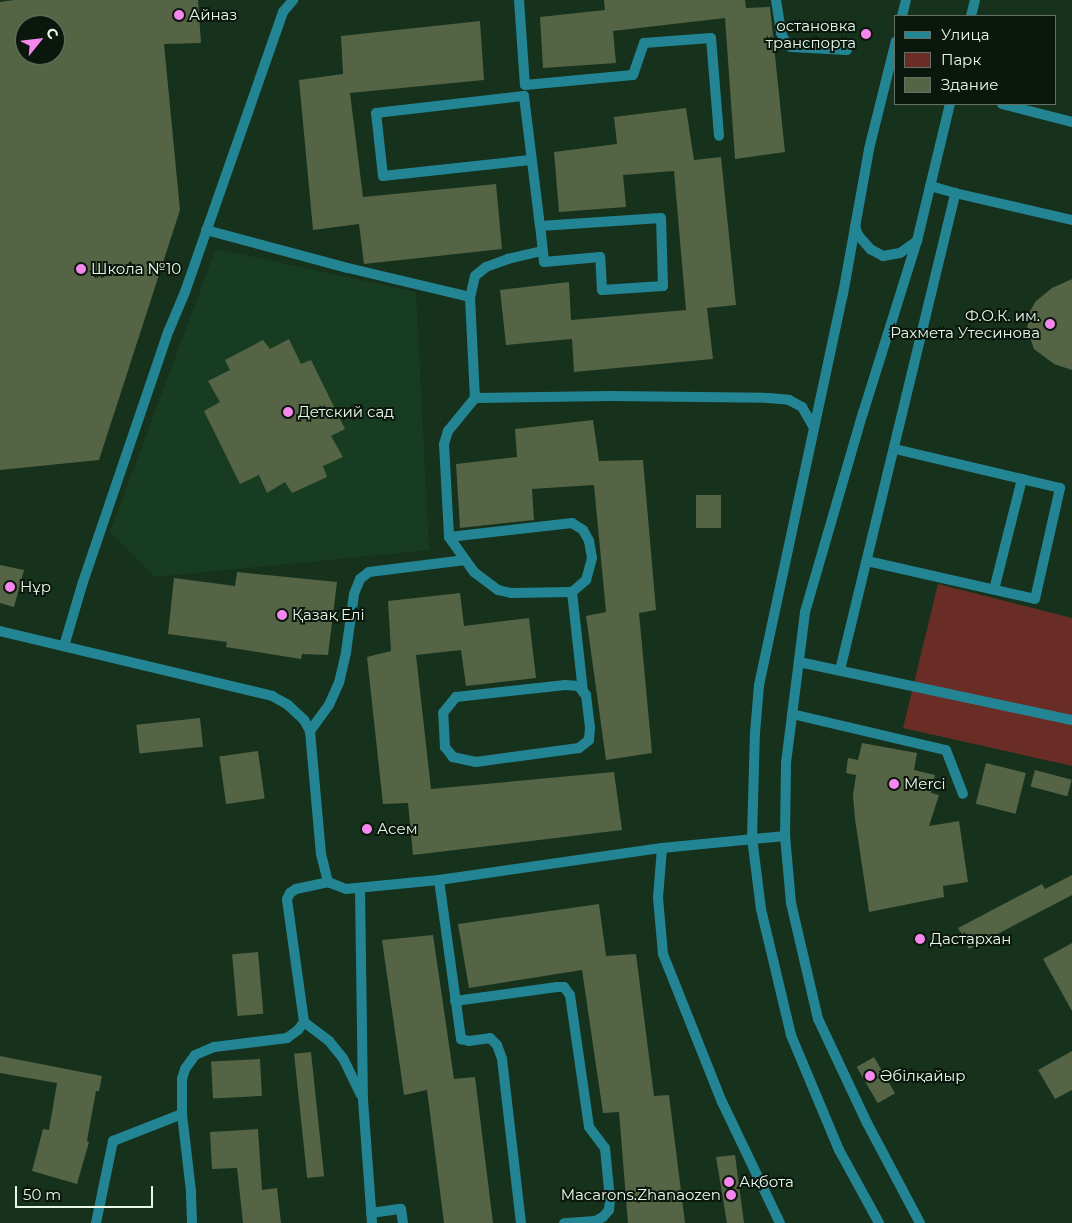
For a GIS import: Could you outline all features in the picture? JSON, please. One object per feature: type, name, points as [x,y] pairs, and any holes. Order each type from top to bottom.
[{"type":"street","points":[[64,646],[83,582],[169,330],[283,12],[293,0]]},
{"type":"street","points":[[520,0],[524,96],[530,160],[544,262],[600,257],[602,290],[663,286],[661,218],[540,226]]},
{"type":"street","points":[[776,0],[781,33],[785,42],[791,47],[846,50]]},
{"type":"street","points":[[902,15],[906,0]]},
{"type":"street","points":[[971,15],[975,0]]},
{"type":"street","points":[[525,85],[633,76],[644,43],[711,38],[719,136]]},
{"type":"street","points":[[879,1223],[839,1150],[791,1035],[761,909],[752,838],[755,733],[759,685],[814,428],[869,148],[894,49]]},
{"type":"street","points":[[524,96],[376,113],[383,176],[530,160]]},
{"type":"street","points":[[920,1223],[867,1123],[818,1019],[791,903],[785,836],[786,763],[805,612],[863,413],[917,241],[950,105]]},
{"type":"street","points":[[1006,105],[1072,122]]},
{"type":"street","points":[[930,186],[1072,220]]},
{"type":"street","points":[[840,670],[956,192]]},
{"type":"street","points":[[855,226],[858,235],[870,249],[883,256],[900,253],[917,241]]},
{"type":"street","points":[[206,230],[348,268],[470,297]]},
{"type":"street","points":[[449,537],[572,523],[583,530],[589,541],[592,558],[586,580],[572,592],[512,593],[498,590],[474,572],[449,537],[444,444],[448,431],[475,398],[470,297],[476,276],[486,267],[508,258],[542,251]]},
{"type":"street","points":[[475,398],[610,396],[768,398],[789,400],[802,407],[814,428]]},
{"type":"street","points":[[867,561],[1035,599],[1060,488],[895,449]]},
{"type":"street","points":[[994,590],[1022,479]]},
{"type":"street","points":[[310,731],[329,705],[339,683],[346,652],[354,594],[360,579],[370,572],[465,560]]},
{"type":"street","points":[[572,592],[583,692],[586,696],[590,728],[589,740],[579,748],[476,762],[453,757],[445,747],[443,712],[456,698],[565,685],[578,686],[583,692]]},
{"type":"street","points":[[0,631],[272,696],[298,713],[310,731],[321,854],[328,882]]},
{"type":"street","points":[[799,662],[1072,720]]},
{"type":"street","points":[[792,714],[946,750],[963,794]]},
{"type":"street","points":[[363,1100],[343,1058],[329,1041],[304,1022],[286,900],[290,893],[296,889],[328,882],[346,889],[439,880],[662,848],[785,836]]},
{"type":"street","points":[[662,848],[658,898],[663,954],[722,1102],[780,1223]]},
{"type":"street","points":[[439,880],[461,1039],[490,1038],[498,1045],[502,1059],[521,1223]]},
{"type":"street","points":[[360,888],[363,1100],[371,1218],[401,1209],[403,1223]]},
{"type":"street","points":[[455,1001],[557,987],[564,987],[570,995],[589,1127],[605,1148],[610,1200],[609,1210],[603,1217],[595,1221],[564,1223]]},
{"type":"street","points":[[192,1223],[191,1192],[182,1114],[182,1079],[185,1069],[195,1055],[228,1044],[287,1038],[298,1030],[304,1022]]},
{"type":"street","points":[[96,1223],[112,1142],[182,1114]]},
{"type":"shaded area","name":"Детский сад","points":[[216,249],[416,292],[429,550],[155,577],[110,532]]},
{"type":"green space","points":[[938,584],[1072,618],[1072,766],[903,728]]},
{"type":"building","name":"Школа №10","points":[[14,0],[198,0],[201,43],[164,44],[180,210],[99,460],[0,470],[0,2]]},
{"type":"building","points":[[604,0],[745,0],[746,8],[770,7],[785,152],[735,159],[725,18],[613,31],[616,63],[543,68],[540,17],[605,10]]},
{"type":"building","points":[[480,21],[484,80],[350,93],[363,197],[496,184],[502,249],[364,264],[359,224],[313,230],[299,80],[343,74],[341,36]]},
{"type":"building","points":[[686,108],[694,160],[721,157],[736,305],[707,308],[713,359],[574,372],[572,339],[506,345],[500,290],[569,282],[571,320],[686,310],[674,171],[623,175],[626,207],[559,212],[554,152],[617,144],[614,117]]},
{"type":"building","name":"Ф.О.К. им. Рахмета Утесинова","points":[[1072,279],[1072,370],[1054,364],[1034,349],[1027,329],[1030,311],[1036,301],[1052,288]]},
{"type":"building","points":[[289,339],[301,364],[311,360],[345,429],[331,436],[343,457],[323,466],[327,477],[292,493],[285,482],[267,493],[259,475],[240,484],[204,411],[220,402],[208,381],[230,370],[225,360],[263,340],[270,349]]},
{"type":"building","points":[[593,420],[599,461],[643,460],[656,610],[639,613],[652,753],[606,760],[586,616],[606,612],[594,485],[532,489],[534,520],[460,528],[456,464],[517,457],[515,429]]},
{"type":"building","points":[[696,495],[721,495],[721,528],[696,528]]},
{"type":"building","name":"Нұр","points":[[0,565],[24,570],[14,607],[0,603]]},
{"type":"building","name":"Қазақ Елі","points":[[237,572],[337,582],[328,655],[302,654],[301,659],[226,647],[227,642],[168,634],[174,578],[235,586]]},
{"type":"building","points":[[460,593],[464,626],[529,618],[536,678],[466,686],[461,650],[416,655],[431,789],[614,772],[622,830],[413,855],[408,803],[383,804],[367,657],[391,651],[388,601]]},
{"type":"building","points":[[200,718],[203,747],[139,754],[136,725]]},
{"type":"building","points":[[862,743],[917,753],[914,770],[935,775],[931,793],[939,795],[929,826],[959,821],[968,882],[943,886],[944,897],[869,912],[855,819],[853,795],[856,775],[846,773],[848,758],[858,760]]},
{"type":"building","points":[[258,751],[265,799],[226,804],[219,756]]},
{"type":"building","points":[[986,763],[1026,773],[1016,814],[976,804]]},
{"type":"building","points":[[1035,770],[1072,780],[1067,796],[1031,786]]},
{"type":"building","points":[[1072,875],[1072,895],[969,949],[958,928],[1042,884],[1045,889]]},
{"type":"building","points":[[599,904],[606,956],[636,954],[654,1096],[669,1095],[685,1223],[628,1223],[619,1112],[603,1113],[582,970],[469,988],[458,924]]},
{"type":"building","points":[[433,935],[454,1079],[475,1077],[493,1223],[444,1223],[427,1090],[404,1095],[382,940]]},
{"type":"building","points":[[1072,943],[1072,1011],[1043,959]]},
{"type":"building","points":[[258,952],[263,1014],[238,1016],[232,954]]},
{"type":"building","points":[[1072,1051],[1072,1090],[1055,1099],[1038,1070]]},
{"type":"building","points":[[311,1052],[324,1176],[307,1178],[294,1054]]},
{"type":"building","points":[[0,1056],[102,1076],[99,1091],[96,1091],[87,1141],[89,1142],[77,1184],[32,1171],[43,1129],[49,1130],[57,1083],[0,1073]]},
{"type":"building","points":[[874,1057],[895,1093],[878,1103],[857,1067]]},
{"type":"building","points":[[260,1059],[262,1096],[213,1099],[211,1062]]},
{"type":"building","points":[[258,1129],[262,1190],[277,1188],[281,1223],[243,1223],[237,1168],[212,1169],[210,1132]]},
{"type":"building","name":"Ақбота","points":[[735,1155],[744,1223],[727,1223],[716,1157]]},
{"type":"place","name":"Айназ","points":[[179,15]]},
{"type":"place","name":"остановка транспорта","points":[[866,34]]},
{"type":"place","name":"Школа №10","points":[[81,269]]},
{"type":"place","name":"Ф.О.К. им. Рахмета Утесинова","points":[[1050,324]]},
{"type":"place","name":"Детский сад","points":[[288,412]]},
{"type":"place","name":"Нұр","points":[[10,587]]},
{"type":"place","name":"Қазақ Елі","points":[[282,615]]},
{"type":"place","name":"Merci","points":[[894,784]]},
{"type":"place","name":"Асем","points":[[367,829]]},
{"type":"place","name":"Дастархан","points":[[920,939]]},
{"type":"place","name":"Әбілқайыр","points":[[870,1076]]},
{"type":"place","name":"Ақбота","points":[[729,1182]]},
{"type":"place","name":"Macarons.Zhanaozen","points":[[731,1195]]}]
